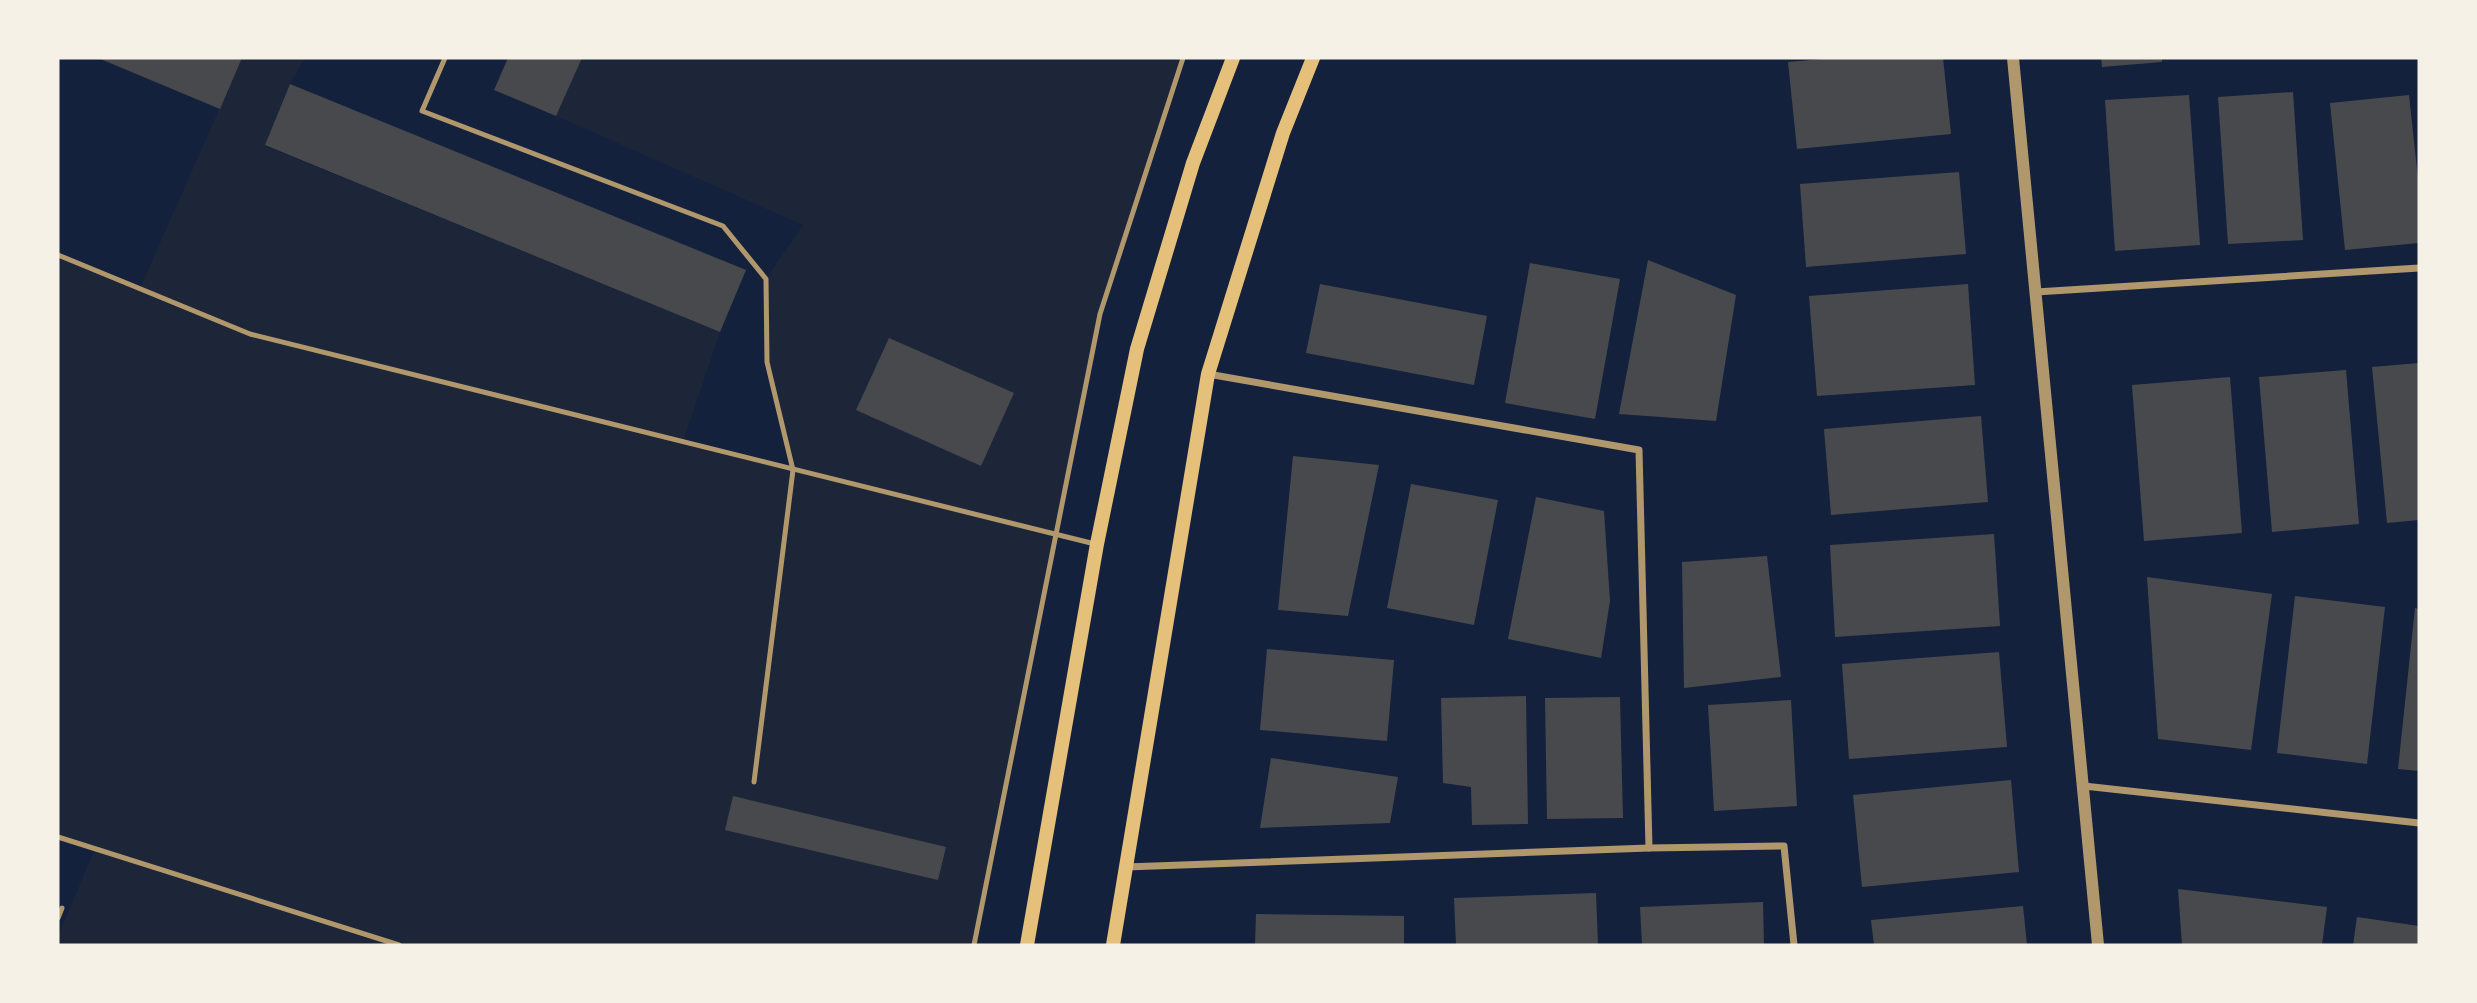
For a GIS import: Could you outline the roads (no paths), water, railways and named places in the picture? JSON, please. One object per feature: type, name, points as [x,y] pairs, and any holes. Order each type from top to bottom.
[{"type":"main road","points":[[1027,945],[1097,544],[1137,349],[1193,163],[1233,58]]},
{"type":"main road","points":[[1113,945],[1208,374],[1283,133],[1313,58]]},
{"type":"street","points":[[2013,58],[2098,945]]},
{"type":"street","points":[[2036,292],[2419,268]]},
{"type":"street","points":[[1208,374],[1639,450],[1649,848]]},
{"type":"street","points":[[2084,786],[2419,824]]},
{"type":"street","points":[[1126,867],[1649,848],[1784,846],[1794,945]]},
{"type":"lane","points":[[445,58],[422,111],[723,226],[766,279],[767,362],[793,470],[754,782]]},
{"type":"lane","points":[[974,945],[1100,314],[1182,58]]},
{"type":"lane","points":[[58,255],[250,334],[1097,544]]},
{"type":"lane","points":[[58,837],[399,945]]},
{"type":"lane","points":[[58,918],[62,908]]}]
